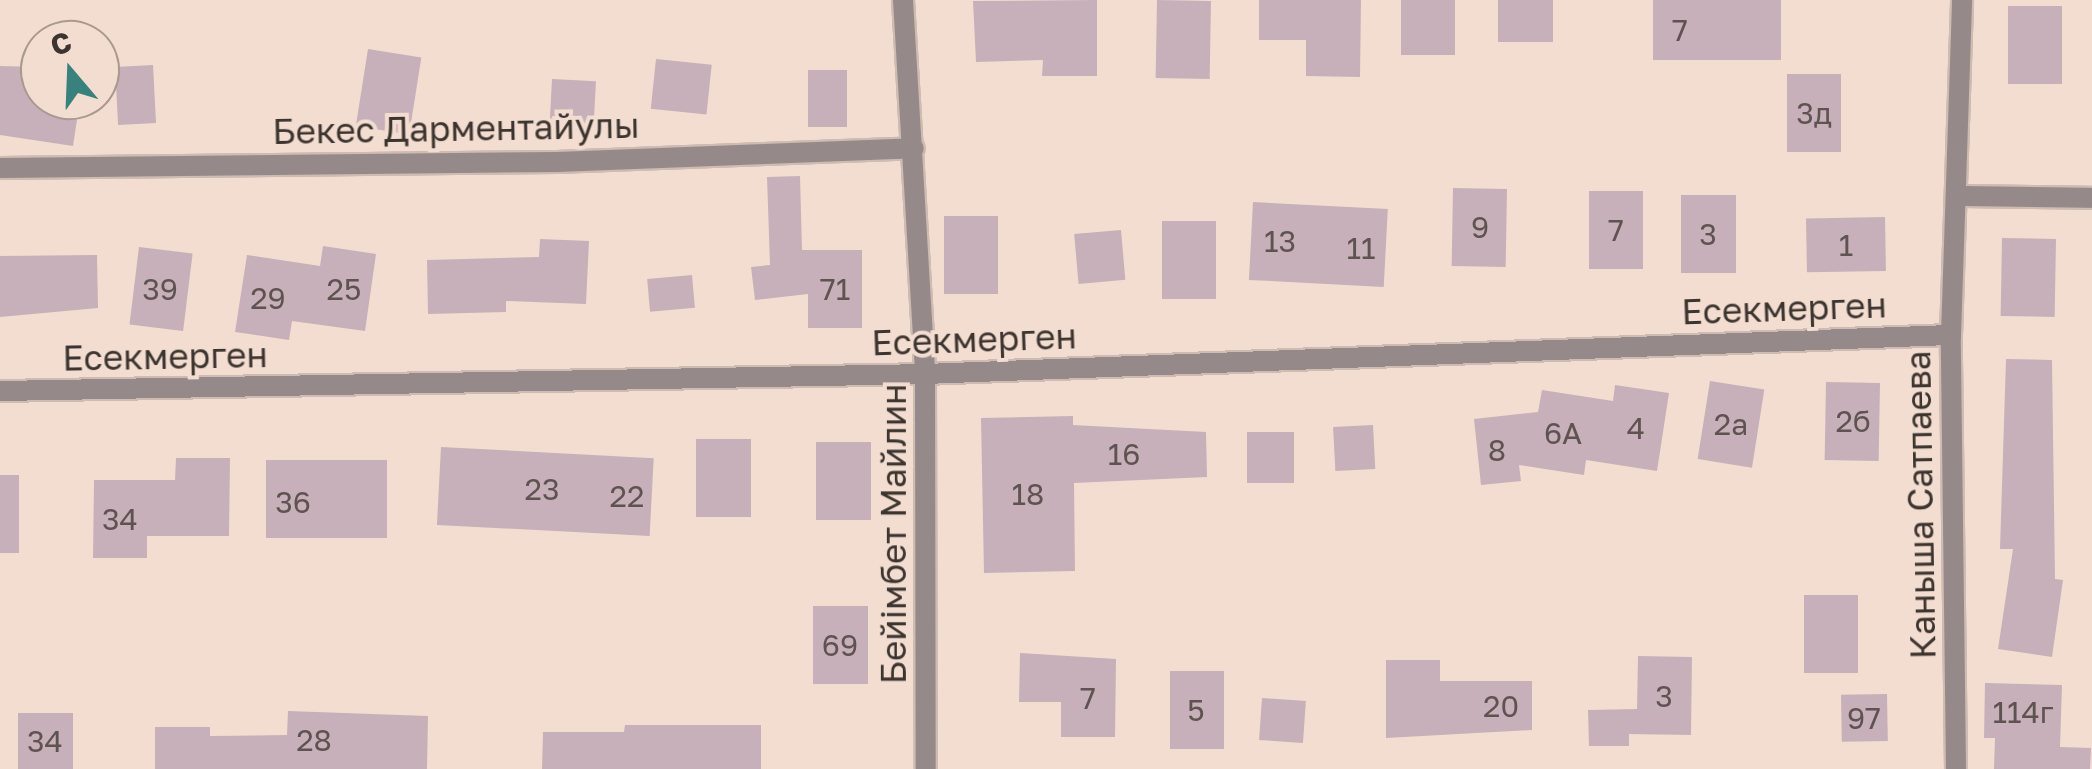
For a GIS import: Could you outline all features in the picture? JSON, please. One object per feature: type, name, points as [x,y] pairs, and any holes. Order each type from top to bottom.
[{"type":"street","name":"Бейімбет Майлин","points":[[904,0],[925,374],[926,769]]},
{"type":"street","name":"Каныша Сатпаева","points":[[1956,769],[1950,334],[1962,0]]},
{"type":"street","name":"Бекес Дарментайулы","points":[[0,168],[556,162],[914,148]]},
{"type":"street","points":[[1956,196],[2092,198]]},
{"type":"street","name":"Eсекмерген","points":[[0,391],[925,374],[1950,334]]},
{"type":"building","points":[[1097,0],[1097,76],[1042,76],[1043,60],[976,62],[973,1]]},
{"type":"building","points":[[1157,0],[1211,1],[1210,79],[1156,78]]},
{"type":"building","points":[[1259,0],[1361,0],[1360,77],[1306,76],[1306,40],[1259,40]]},
{"type":"building","points":[[1401,0],[1455,0],[1455,55],[1401,55]]},
{"type":"building","points":[[1498,0],[1553,0],[1553,42],[1498,42]]},
{"type":"building","points":[[1653,0],[1781,0],[1781,60],[1653,60]]},
{"type":"building","points":[[2008,6],[2062,6],[2062,84],[2008,84]]},
{"type":"building","points":[[368,49],[421,57],[409,134],[356,126]]},
{"type":"building","points":[[656,59],[712,65],[706,115],[651,109]]},
{"type":"building","points":[[153,65],[156,123],[118,125],[120,67]]},
{"type":"building","points":[[0,66],[20,66],[20,120],[77,120],[73,146],[0,135]]},
{"type":"building","points":[[808,70],[847,70],[847,127],[808,127]]},
{"type":"building","points":[[1787,74],[1841,74],[1841,152],[1787,152]]},
{"type":"building","points":[[552,79],[596,81],[593,132],[549,130]]},
{"type":"building","points":[[800,176],[802,250],[862,250],[862,328],[808,328],[808,294],[755,300],[751,267],[770,265],[767,177]]},
{"type":"building","points":[[1453,188],[1507,189],[1506,267],[1452,266]]},
{"type":"building","points":[[1589,191],[1643,191],[1643,269],[1589,269]]},
{"type":"building","points":[[1681,195],[1736,195],[1736,273],[1681,273]]},
{"type":"building","points":[[1253,202],[1388,209],[1384,287],[1249,280]]},
{"type":"building","points":[[944,216],[998,216],[998,294],[944,294]]},
{"type":"building","points":[[1885,217],[1886,271],[1807,272],[1806,218]]},
{"type":"building","points":[[1162,221],[1216,221],[1216,299],[1162,299]]},
{"type":"building","points":[[1121,230],[1125,280],[1079,284],[1074,234]]},
{"type":"building","points":[[2002,238],[2056,239],[2055,317],[2001,316]]},
{"type":"building","points":[[540,239],[589,241],[586,304],[506,301],[506,312],[428,314],[427,260],[539,257]]},
{"type":"building","points":[[323,246],[376,254],[365,331],[292,321],[289,340],[235,332],[247,255],[320,266]]},
{"type":"building","points":[[139,247],[193,254],[183,331],[129,324]]},
{"type":"building","points":[[97,255],[98,308],[0,317],[0,256]]},
{"type":"building","points":[[692,275],[695,308],[650,312],[647,279]]},
{"type":"building","points":[[2006,359],[2052,360],[2055,579],[2063,580],[2052,657],[1998,649],[2013,549],[2000,549]]},
{"type":"building","points":[[1710,381],[1764,390],[1752,468],[1698,459]]},
{"type":"building","points":[[1826,382],[1880,383],[1879,461],[1825,460]]},
{"type":"building","points":[[1615,385],[1669,393],[1657,471],[1586,460],[1584,475],[1519,465],[1521,481],[1481,485],[1474,419],[1538,412],[1542,390],[1613,401]]},
{"type":"building","points":[[1073,416],[1073,425],[1206,432],[1207,477],[1074,483],[1075,571],[984,573],[981,418]]},
{"type":"building","points":[[1373,425],[1375,469],[1335,471],[1333,427]]},
{"type":"building","points":[[1247,432],[1294,432],[1294,483],[1247,483]]},
{"type":"building","points":[[696,439],[751,439],[751,517],[696,517]]},
{"type":"building","points":[[816,442],[871,442],[871,520],[816,520]]},
{"type":"building","points":[[441,447],[654,458],[650,536],[437,525]]},
{"type":"building","points":[[176,458],[230,458],[229,536],[147,536],[147,558],[93,558],[94,480],[175,480]]},
{"type":"building","points":[[266,460],[387,460],[387,538],[266,538]]},
{"type":"building","points":[[0,475],[19,475],[19,553],[0,553]]},
{"type":"building","points":[[1804,595],[1858,595],[1858,673],[1804,673]]},
{"type":"building","points":[[813,606],[868,606],[868,684],[813,684]]},
{"type":"building","points":[[1020,653],[1116,659],[1115,737],[1061,737],[1061,702],[1019,702]]},
{"type":"building","points":[[1638,656],[1692,657],[1691,735],[1629,734],[1629,746],[1589,746],[1588,710],[1637,709]]},
{"type":"building","points":[[1386,660],[1440,660],[1440,681],[1532,681],[1532,730],[1386,738]]},
{"type":"building","points":[[1170,671],[1224,671],[1224,749],[1170,749]]},
{"type":"building","points":[[1985,683],[2062,685],[2060,747],[2091,748],[2090,769],[1994,769],[1995,738],[1984,738]]},
{"type":"building","points":[[1887,694],[1888,741],[1842,742],[1841,695]]},
{"type":"building","points":[[1262,698],[1306,701],[1303,743],[1259,740]]},
{"type":"building","points":[[288,711],[428,716],[427,769],[155,769],[155,727],[210,727],[210,736],[287,735]]},
{"type":"building","points":[[18,713],[73,713],[73,769],[18,769]]},
{"type":"building","points":[[625,725],[761,725],[761,769],[542,769],[543,732],[624,732]]}]
